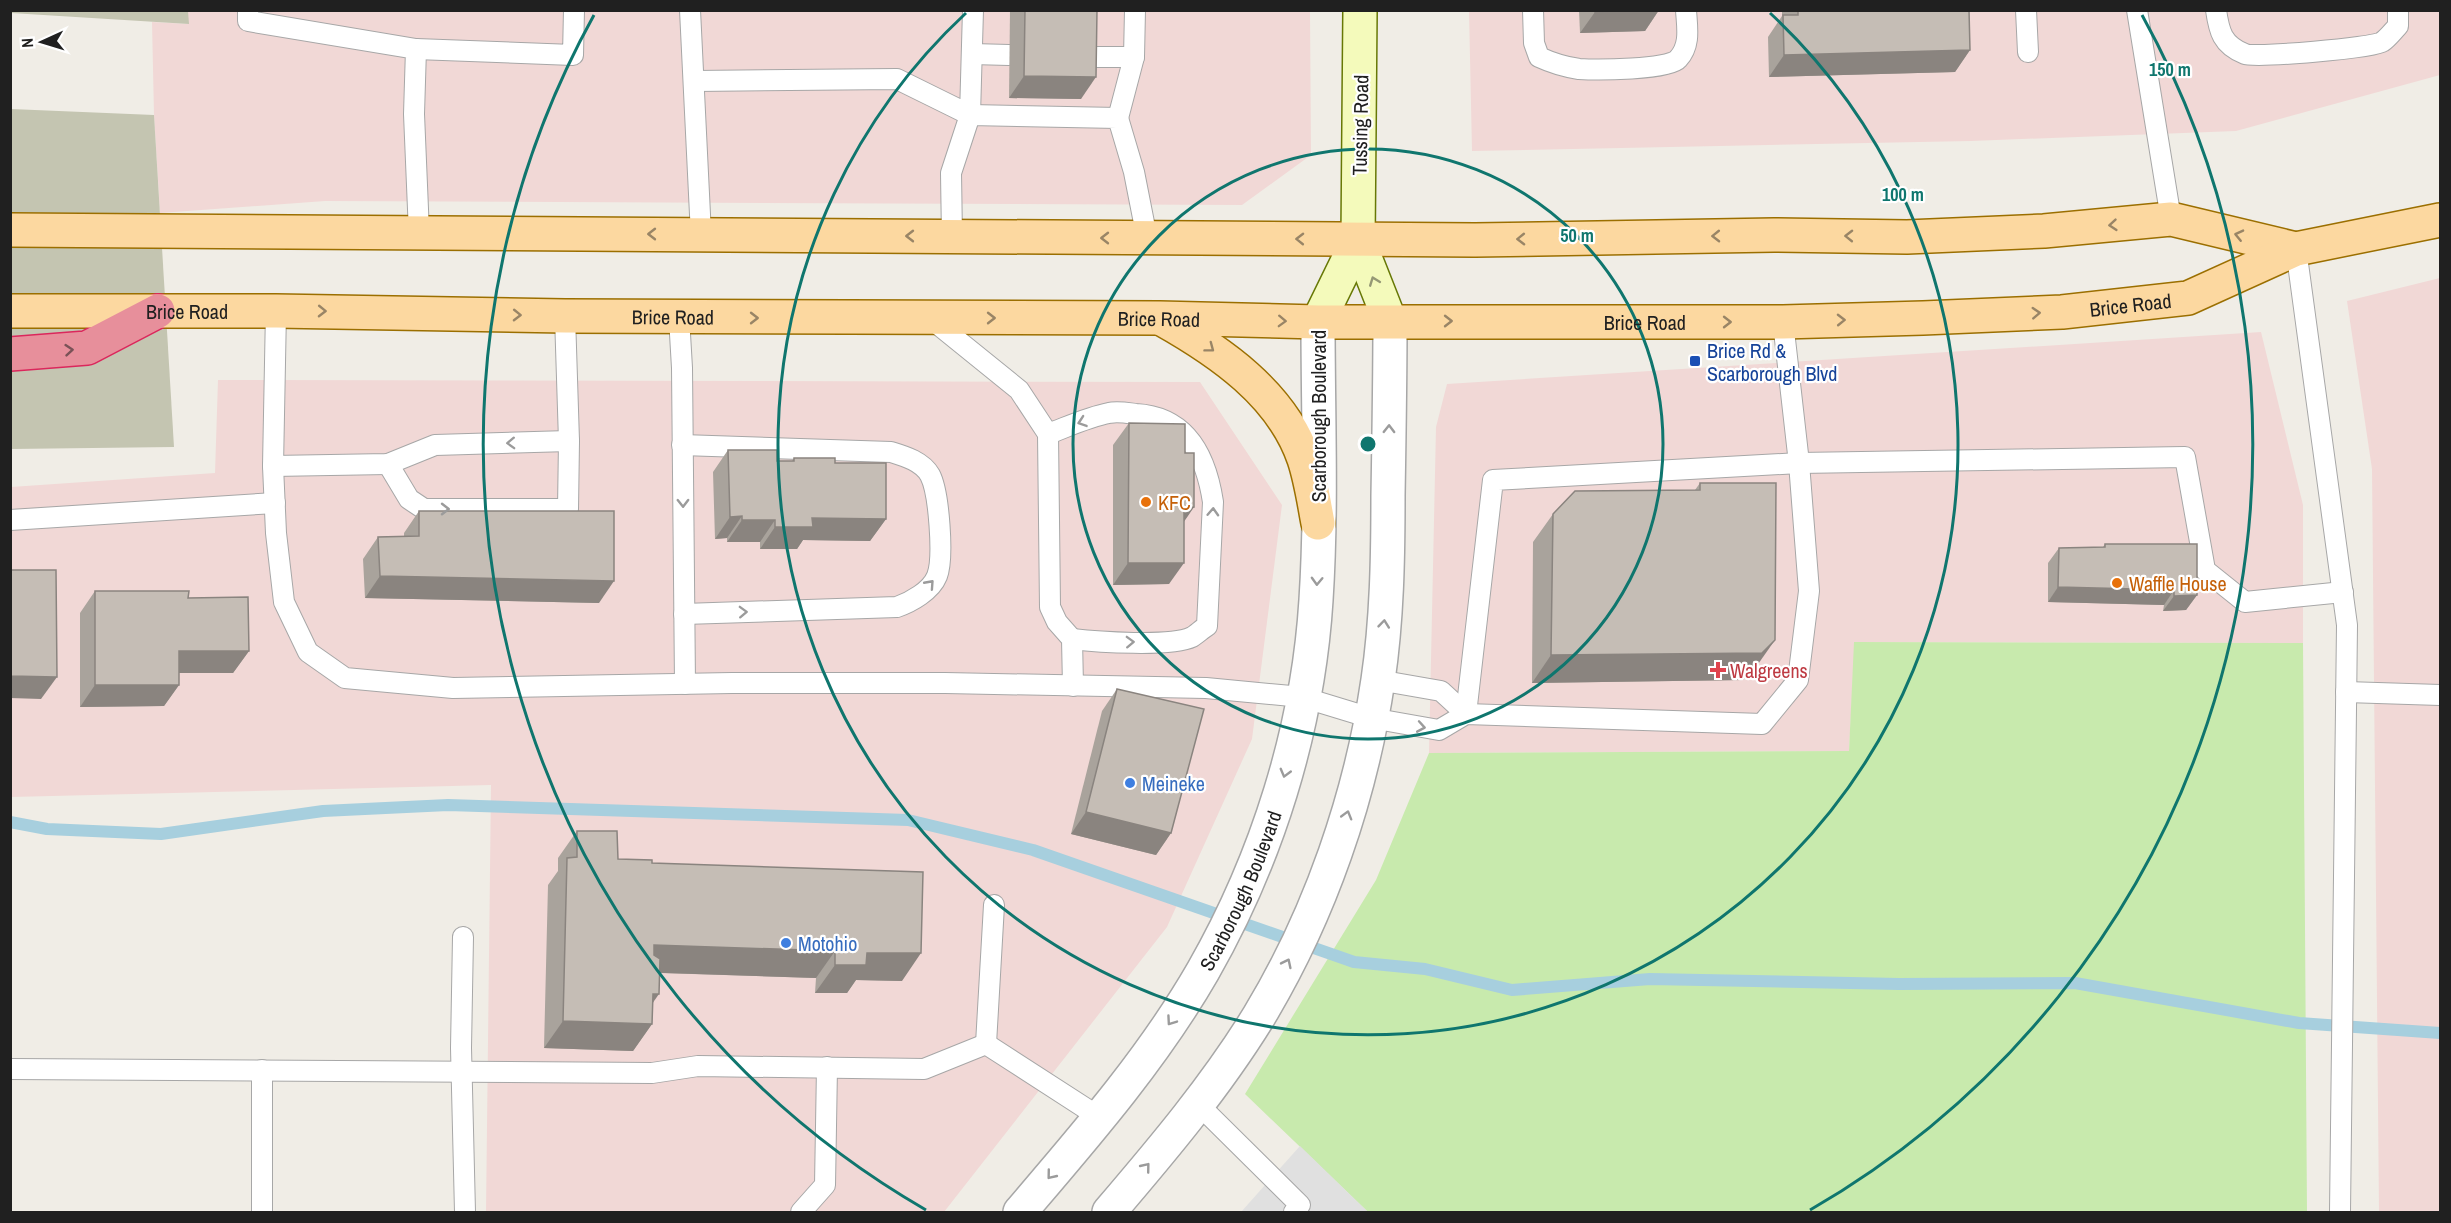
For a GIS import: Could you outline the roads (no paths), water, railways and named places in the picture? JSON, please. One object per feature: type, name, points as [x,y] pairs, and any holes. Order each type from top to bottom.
[{"type":"highway","points":[[10,354],[87,348],[158,311]]},
{"type":"main road","name":"Tussing Road","points":[[1358,240],[1360,10]]},
{"type":"main road","name":"Brice Road","points":[[10,230],[1475,240],[1774,235],[1907,237],[2044,231],[2171,219],[2296,249]]},
{"type":"main road","name":"Brice Road","points":[[10,312],[276,310],[565,316],[1160,318],[1318,322],[1783,321],[1923,318],[2062,312],[2188,298],[2296,249],[2440,220]]},
{"type":"main road","points":[[1358,240],[1390,321]]},
{"type":"main road","name":"Scarborough Boulevard","points":[[1318,322],[1358,240]]},
{"type":"main road","points":[[1160,318],[1197,338],[1244,374],[1278,410],[1292,432],[1304,458],[1318,523]]},
{"type":"street","points":[[1109,1212],[1198,1104],[1260,1015],[1301,936],[1328,871],[1354,789],[1378,680],[1386,610],[1390,321]]},
{"type":"street","name":"Scarborough Boulevard","points":[[1020,1212],[1155,1045],[1202,972],[1245,888],[1261,848],[1285,772],[1302,697],[1316,601],[1318,322]]},
{"type":"lane","points":[[248,10],[248,21],[416,49],[573,55],[574,10]]},
{"type":"lane","points":[[690,10],[701,235]]},
{"type":"lane","points":[[952,237],[951,173],[970,115],[973,10]]},
{"type":"lane","points":[[1136,10],[1134,57],[1118,118],[1134,172],[1147,238]]},
{"type":"lane","points":[[1533,10],[1534,43],[1539,57],[1552,64],[1579,69],[1661,67],[1678,60],[1688,43],[1686,10]]},
{"type":"lane","points":[[2026,10],[2028,52]]},
{"type":"lane","points":[[2137,10],[2171,219]]},
{"type":"lane","points":[[2216,10],[2220,33],[2229,44],[2246,54],[2301,53],[2381,44],[2398,26],[2398,10]]},
{"type":"lane","points":[[416,49],[414,114],[419,233]]},
{"type":"lane","points":[[972,54],[1009,56]]},
{"type":"lane","points":[[1081,57],[1134,57]]},
{"type":"lane","points":[[695,81],[897,78],[970,115],[1118,118]]},
{"type":"lane","points":[[2296,249],[2347,625],[2340,1212]]},
{"type":"lane","points":[[276,310],[273,466],[276,533],[284,602],[308,652],[345,678],[453,688],[685,684],[1206,688],[1302,697],[1371,718],[1439,730],[1467,714],[1762,724],[1798,680],[1809,591],[1799,463],[1783,321]]},
{"type":"lane","points":[[388,464],[409,500],[424,508],[568,509],[569,441],[565,316]]},
{"type":"lane","points":[[679,317],[685,684]]},
{"type":"lane","points":[[930,318],[1020,390],[1048,434],[1050,607],[1058,622],[1072,639],[1073,686]]},
{"type":"lane","points":[[1048,434],[1110,412],[1153,415],[1174,424],[1196,447],[1210,482],[1213,502],[1207,626],[1191,638],[1173,641],[1106,643],[1072,639]]},
{"type":"lane","points":[[273,466],[388,464],[435,445],[569,441]]},
{"type":"lane","points":[[682,445],[891,452],[913,459],[930,474],[938,504],[940,550],[937,577],[915,600],[897,607],[684,614]]},
{"type":"lane","points":[[1467,714],[1493,480],[1799,463],[2185,457],[2205,570],[2246,602],[2343,592]]},
{"type":"lane","points":[[10,520],[275,503]]},
{"type":"lane","points":[[1378,680],[1441,691],[1467,714]]},
{"type":"lane","points":[[2346,692],[2440,695]]},
{"type":"lane","points":[[986,1044],[994,904]]},
{"type":"lane","points":[[463,937],[462,1070],[465,1212]]},
{"type":"lane","points":[[10,1069],[462,1070],[652,1073],[698,1066],[924,1069],[986,1044]]},
{"type":"lane","points":[[986,1044],[1099,1117]]},
{"type":"lane","points":[[801,1212],[825,1185],[827,1067]]},
{"type":"lane","points":[[262,1070],[262,1212]]},
{"type":"lane","points":[[1198,1104],[1301,1210]]},
{"type":"waterway","points":[[10,822],[47,829],[161,834],[323,811],[448,805],[908,820],[1033,850],[1354,962],[1425,969],[1512,990],[1650,979],[1899,984],[2075,983],[2299,1023],[2440,1033]]},
{"type":"place","name":"Brice Rd & Scarborough Blvd","points":[[1695,361]]},
{"type":"place","name":"KFC","points":[[1146,502]]},
{"type":"place","name":"Waffle House","points":[[2117,583]]},
{"type":"place","name":"Walgreens","points":[[1718,670]]},
{"type":"place","name":"Meineke","points":[[1130,783]]},
{"type":"place","name":"Motohio","points":[[786,943]]}]
